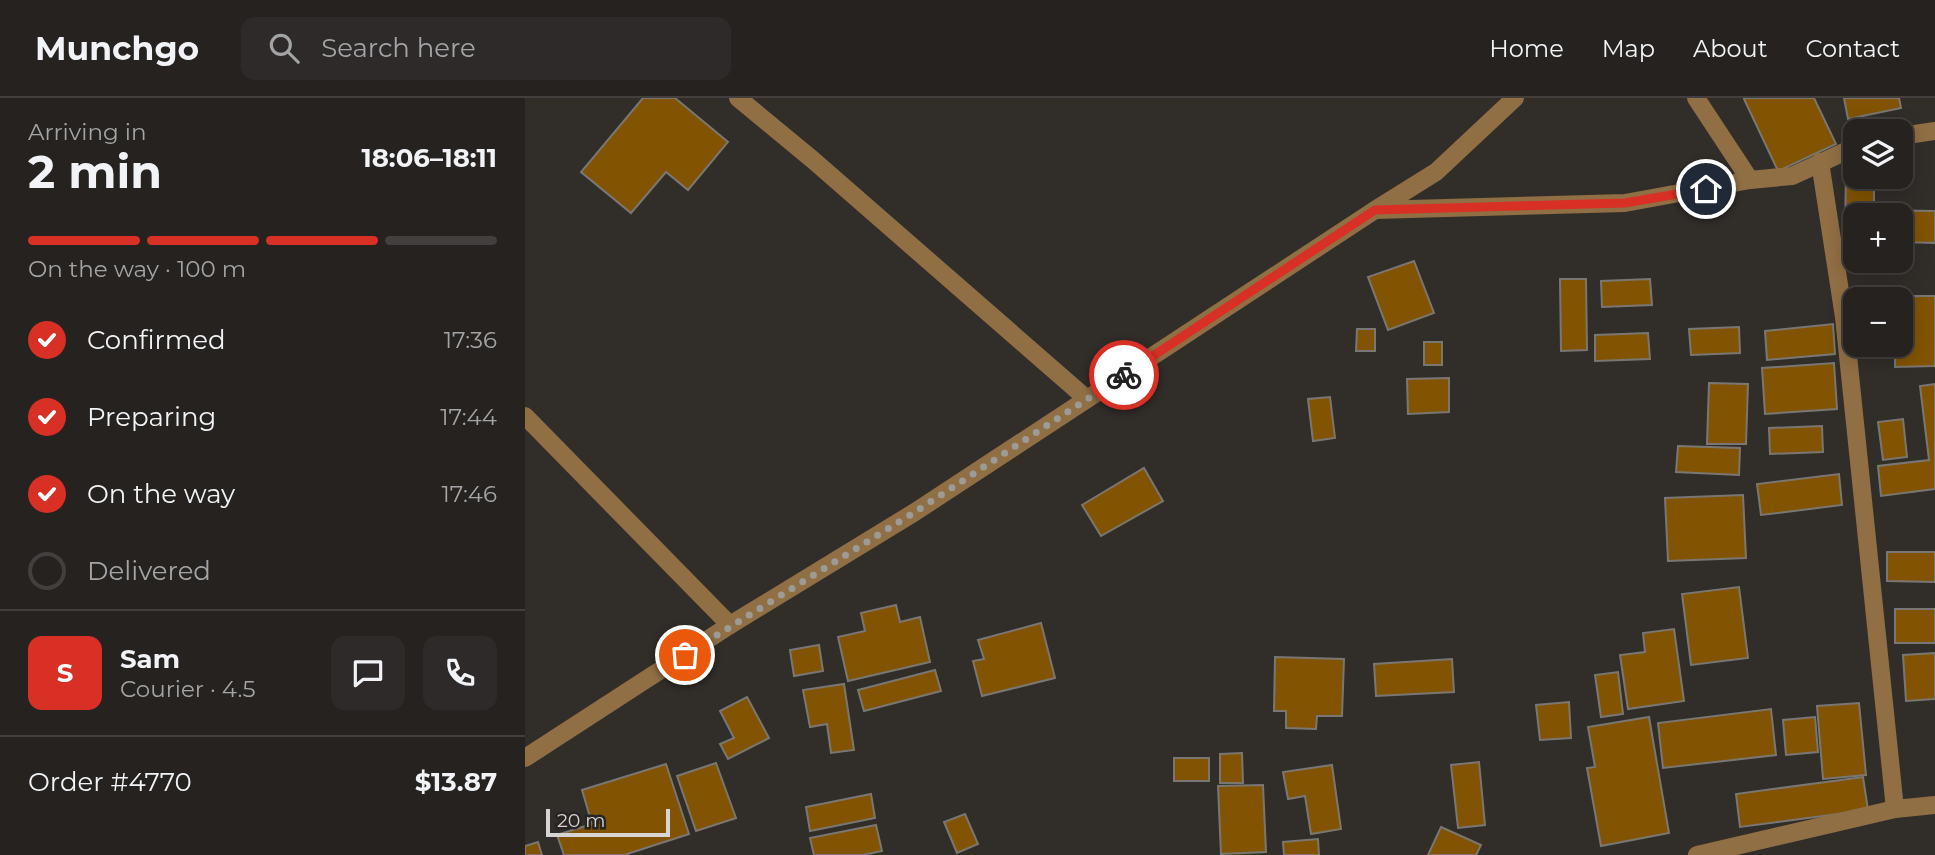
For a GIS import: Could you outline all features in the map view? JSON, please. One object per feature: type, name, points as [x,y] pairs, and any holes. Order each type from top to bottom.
[{"type":"street","points":[[738,98],[1087,399]]},
{"type":"street","points":[[525,758],[730,625],[915,512],[1436,172],[1515,98]]},
{"type":"street","points":[[1696,98],[1750,180]]},
{"type":"street","points":[[1913,134],[1935,131]]},
{"type":"street","points":[[1375,210],[1625,203],[1750,180],[1792,176],[1843,152]]},
{"type":"street","points":[[1820,162],[1844,317],[1895,809]]},
{"type":"street","points":[[525,416],[730,625]]},
{"type":"street","points":[[1697,855],[1895,809],[1935,805]]},
{"type":"building","points":[[643,98],[675,98],[728,142],[688,190],[666,172],[631,213],[581,172]]},
{"type":"building","points":[[1814,98],[1836,144],[1778,171],[1744,99]]},
{"type":"building","points":[[1844,98],[1899,98],[1901,108],[1848,119]]},
{"type":"building","points":[[1846,189],[1874,189],[1874,203],[1846,203]]},
{"type":"building","points":[[1913,211],[1935,211],[1935,243],[1913,242]]},
{"type":"building","points":[[1414,261],[1434,313],[1388,330],[1368,277]]},
{"type":"building","points":[[1560,279],[1586,279],[1587,350],[1561,351]]},
{"type":"building","points":[[1650,279],[1652,305],[1602,307],[1601,281]]},
{"type":"building","points":[[1913,296],[1935,296],[1935,366],[1895,367],[1895,357],[1913,357]]},
{"type":"building","points":[[1833,324],[1835,354],[1767,360],[1765,331]]},
{"type":"building","points":[[1739,327],[1740,353],[1691,355],[1689,329]]},
{"type":"building","points":[[1357,329],[1375,329],[1375,351],[1356,351]]},
{"type":"building","points":[[1648,333],[1650,359],[1595,361],[1595,335]]},
{"type":"building","points":[[1424,342],[1442,342],[1442,365],[1424,365]]},
{"type":"building","points":[[1834,363],[1837,409],[1765,414],[1762,368]]},
{"type":"building","points":[[1449,378],[1449,412],[1408,414],[1407,379]]},
{"type":"building","points":[[1709,383],[1748,384],[1746,444],[1707,444]]},
{"type":"building","points":[[1935,384],[1935,489],[1881,496],[1878,466],[1929,460],[1920,386]]},
{"type":"building","points":[[1330,397],[1335,438],[1313,441],[1308,399]]},
{"type":"building","points":[[1903,419],[1907,457],[1883,460],[1878,422]]},
{"type":"building","points":[[1822,426],[1823,452],[1770,454],[1769,428]]},
{"type":"building","points":[[1678,446],[1740,448],[1739,475],[1676,472]]},
{"type":"building","points":[[1144,468],[1163,501],[1101,536],[1082,505]]},
{"type":"building","points":[[1839,474],[1842,505],[1761,515],[1757,484]]},
{"type":"building","points":[[1743,495],[1746,558],[1668,561],[1665,498]]},
{"type":"building","points":[[1887,552],[1935,552],[1935,582],[1887,581]]},
{"type":"building","points":[[1739,587],[1748,658],[1691,665],[1682,594]]},
{"type":"building","points":[[896,605],[900,622],[920,617],[930,662],[848,681],[838,637],[865,631],[861,613]]},
{"type":"building","points":[[1895,609],[1935,609],[1935,643],[1895,643]]},
{"type":"building","points":[[1041,623],[1055,678],[982,696],[973,661],[984,659],[978,640]]},
{"type":"building","points":[[1674,629],[1684,701],[1628,709],[1620,655],[1645,652],[1643,633]]},
{"type":"building","points":[[819,645],[823,671],[794,676],[790,650]]},
{"type":"building","points":[[1935,653],[1935,699],[1906,701],[1903,655]]},
{"type":"building","points":[[1275,657],[1344,659],[1342,716],[1317,716],[1316,729],[1286,728],[1286,711],[1274,711]]},
{"type":"building","points":[[1452,659],[1454,692],[1376,696],[1374,664]]},
{"type":"building","points":[[935,670],[941,691],[864,711],[858,690]]},
{"type":"building","points":[[1618,672],[1623,714],[1601,717],[1595,675]]},
{"type":"building","points":[[844,684],[854,750],[831,753],[827,724],[810,727],[803,690]]},
{"type":"building","points":[[747,697],[769,738],[728,759],[720,744],[734,738],[720,711]]},
{"type":"building","points":[[1569,702],[1571,738],[1540,740],[1536,705]]},
{"type":"building","points":[[1859,703],[1866,775],[1823,779],[1817,706]]},
{"type":"building","points":[[1771,709],[1776,755],[1663,768],[1658,723]]},
{"type":"building","points":[[1649,717],[1669,833],[1601,846],[1587,768],[1595,767],[1588,727]]},
{"type":"building","points":[[1815,717],[1818,752],[1786,755],[1783,720]]},
{"type":"building","points":[[1242,753],[1243,783],[1220,783],[1220,754]]},
{"type":"building","points":[[1174,758],[1209,758],[1209,781],[1174,781]]},
{"type":"building","points":[[1479,762],[1485,825],[1458,828],[1451,765]]},
{"type":"building","points":[[716,763],[736,818],[696,831],[677,776]]},
{"type":"building","points":[[666,764],[689,834],[624,855],[564,855],[557,835],[592,824],[582,790]]},
{"type":"building","points":[[1332,765],[1341,829],[1311,834],[1305,796],[1288,799],[1283,772]]},
{"type":"building","points":[[1863,777],[1868,810],[1740,827],[1736,794]]},
{"type":"building","points":[[1263,785],[1266,852],[1221,854],[1218,786]]},
{"type":"building","points":[[871,794],[875,818],[810,831],[806,807]]},
{"type":"building","points":[[965,814],[978,844],[957,853],[944,822]]},
{"type":"building","points":[[876,825],[882,851],[863,855],[814,855],[810,838]]},
{"type":"building","points":[[1441,827],[1481,845],[1476,855],[1428,855]]},
{"type":"building","points":[[1318,839],[1319,855],[1284,855],[1283,842]]},
{"type":"building","points":[[538,842],[542,855],[525,855],[525,846]]},
{"type":"way so far","points":[[685,655],[915,512],[1124,375]]},
{"type":"route","points":[[1124,375],[1375,210],[1625,203],[1706,189]]}]
